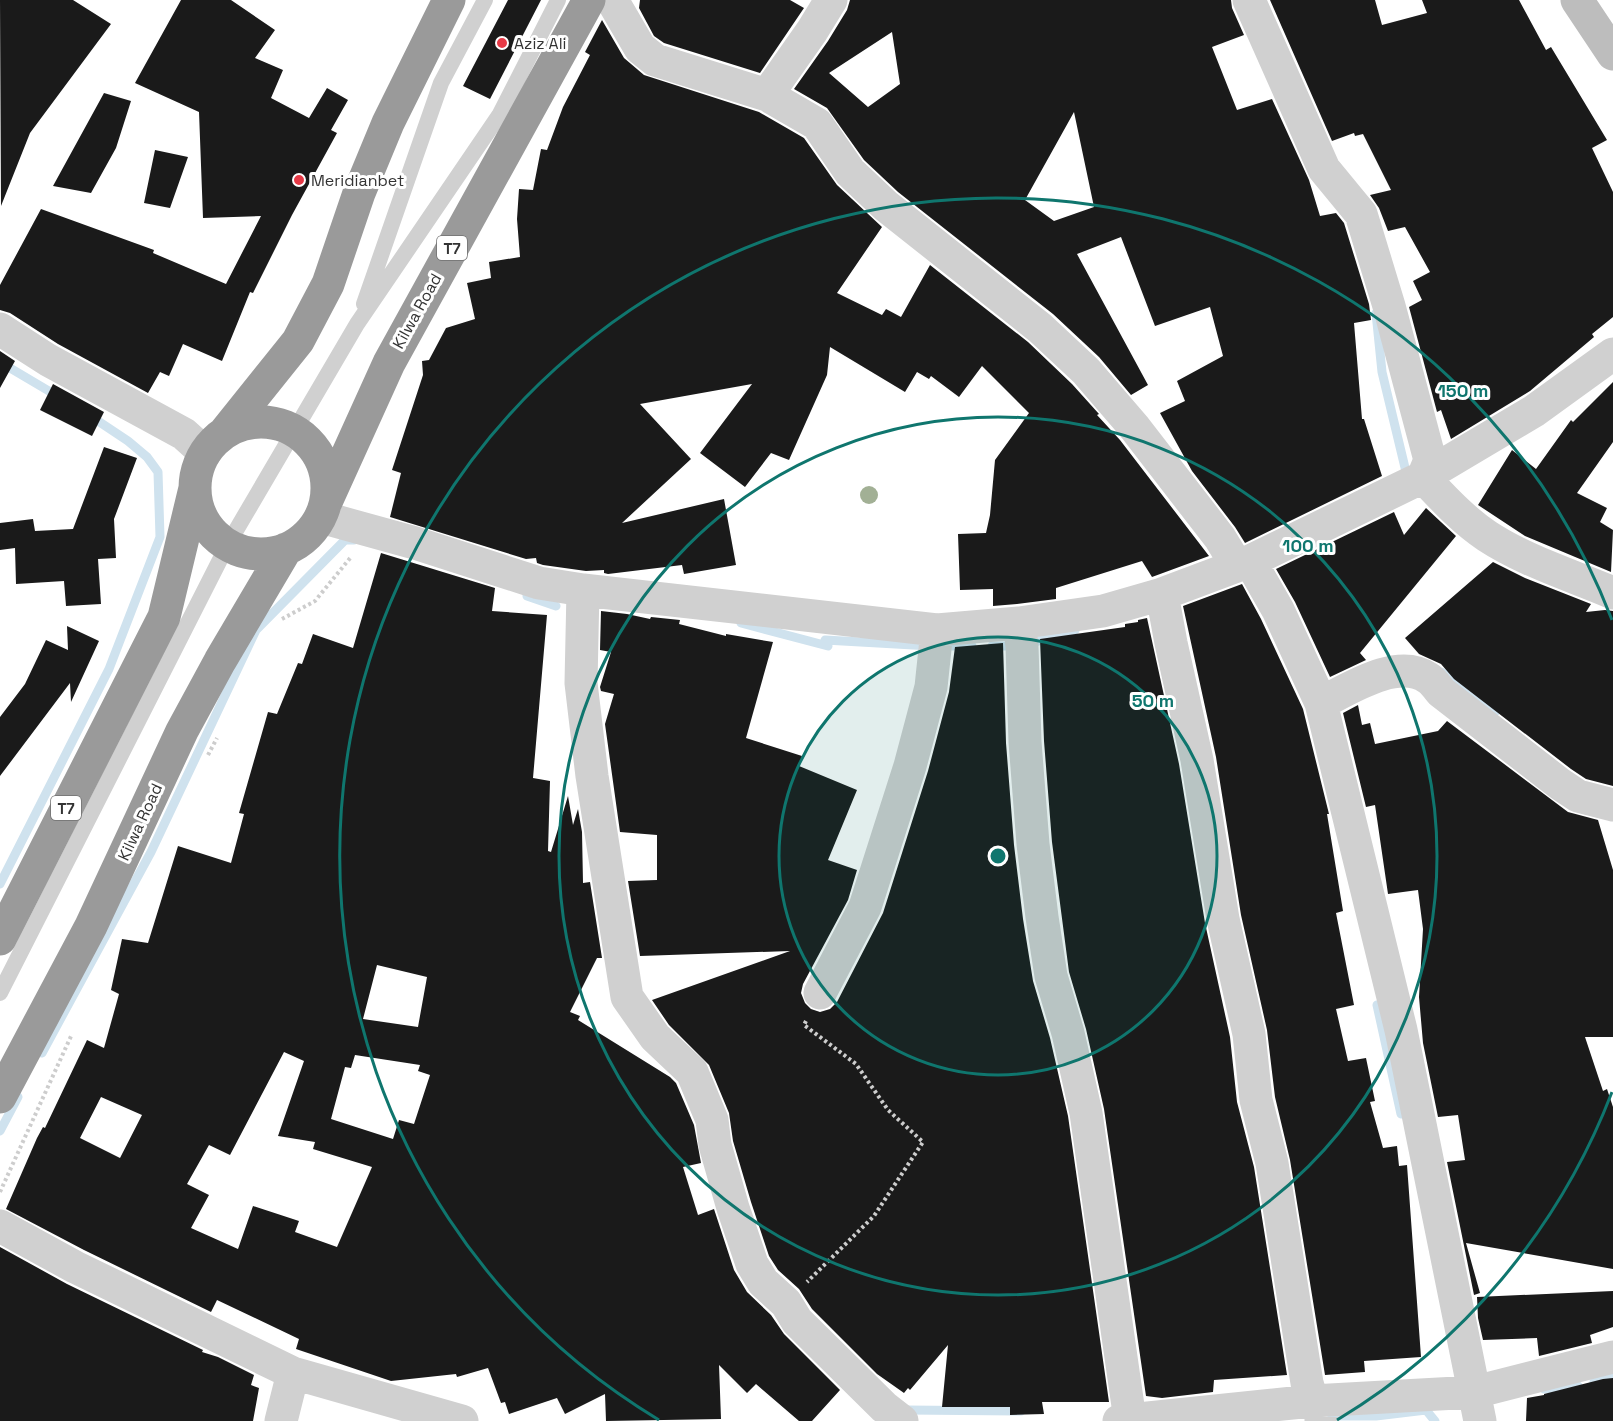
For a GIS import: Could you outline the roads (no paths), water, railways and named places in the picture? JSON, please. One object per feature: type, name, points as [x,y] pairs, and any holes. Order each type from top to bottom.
[{"type":"highway","name":"T7","points":[[0,939],[164,617],[198,470],[215,443],[298,340],[328,284],[358,193],[388,123],[449,0]]},
{"type":"highway","name":"Kilwa Road","points":[[324,509],[389,363],[589,0]]},
{"type":"highway","points":[[215,443],[246,423],[268,422],[294,431],[308,441],[321,459],[328,480],[324,509]]},
{"type":"highway","name":"T7","points":[[195,488],[198,509],[208,528],[228,544],[244,551],[265,554],[286,549],[300,541],[312,530],[324,509]]},
{"type":"highway","name":"Kilwa Road","points":[[0,1097],[91,926],[182,731],[225,651],[286,549]]},
{"type":"street","points":[[612,0],[640,48],[655,60],[767,95],[817,124],[850,172],[886,206],[1040,328],[1086,371],[1135,428],[1220,538],[1244,563],[1278,610],[1321,703],[1401,1030],[1478,1407]]},
{"type":"street","points":[[767,95],[831,0]]},
{"type":"street","points":[[1249,0],[1324,169],[1361,214],[1389,306],[1430,460],[1422,477]]},
{"type":"street","points":[[1577,0],[1613,54]]},
{"type":"street","points":[[0,329],[48,360],[184,434],[215,443]]},
{"type":"street","points":[[324,509],[359,528],[415,543],[539,583],[937,630],[1019,623],[1103,611],[1162,594],[1244,563],[1422,477],[1534,411],[1613,354]]},
{"type":"street","points":[[1422,477],[1456,512],[1487,536],[1524,556],[1613,592]]},
{"type":"street","points":[[583,590],[581,683],[592,776],[627,997],[655,1037],[692,1072],[712,1120],[718,1156],[752,1264],[763,1282],[786,1304],[797,1321],[884,1407],[902,1421]]},
{"type":"street","points":[[1162,594],[1197,760],[1223,919],[1249,1034],[1256,1100],[1272,1162],[1294,1305],[1317,1411]]},
{"type":"street","points":[[1019,623],[1022,646],[1025,742],[1033,844],[1042,917],[1051,976],[1068,1033],[1086,1113],[1130,1420]]},
{"type":"street","points":[[820,993],[865,907],[910,766],[931,687],[937,630]]},
{"type":"street","points":[[1321,703],[1386,672],[1414,672],[1428,678],[1441,692],[1560,784],[1578,796],[1613,805]]},
{"type":"street","points":[[0,1226],[75,1267],[293,1373],[462,1421]]},
{"type":"street","points":[[1119,1421],[1317,1411],[1478,1407],[1613,1357]]},
{"type":"street","points":[[281,1421],[293,1373]]},
{"type":"lane","points":[[357,324],[441,82],[485,0]]},
{"type":"lane","points":[[0,993],[228,544],[357,324],[500,114],[558,0]]},
{"type":"waterway","points":[[1376,313],[1382,372],[1407,476]]},
{"type":"waterway","points":[[0,362],[59,397]]},
{"type":"waterway","points":[[0,884],[109,669],[160,537],[158,472],[147,457],[128,441],[89,415]]},
{"type":"waterway","points":[[42,1053],[151,852],[256,630],[345,540],[354,540]]},
{"type":"waterway","points":[[527,596],[556,606]]},
{"type":"waterway","points":[[741,623],[828,646]]},
{"type":"waterway","points":[[992,646],[1022,646],[1075,630]]},
{"type":"waterway","points":[[825,640],[931,646]]},
{"type":"waterway","points":[[952,646],[972,646]]},
{"type":"waterway","points":[[1441,672],[1457,681],[1495,712],[1504,704]]},
{"type":"waterway","points":[[1377,1005],[1401,1114]]},
{"type":"waterway","points":[[0,1131],[18,1097]]},
{"type":"waterway","points":[[1594,1382],[1613,1377]]},
{"type":"waterway","points":[[1544,1389],[1578,1386]]},
{"type":"waterway","points":[[906,1410],[1021,1411]]},
{"type":"waterway","points":[[1332,1416],[1376,1416],[1426,1410],[1435,1421]]},
{"type":"place","name":"Aziz Ali","points":[[502,43]]},
{"type":"place","name":"Meridianbet","points":[[299,180]]}]
